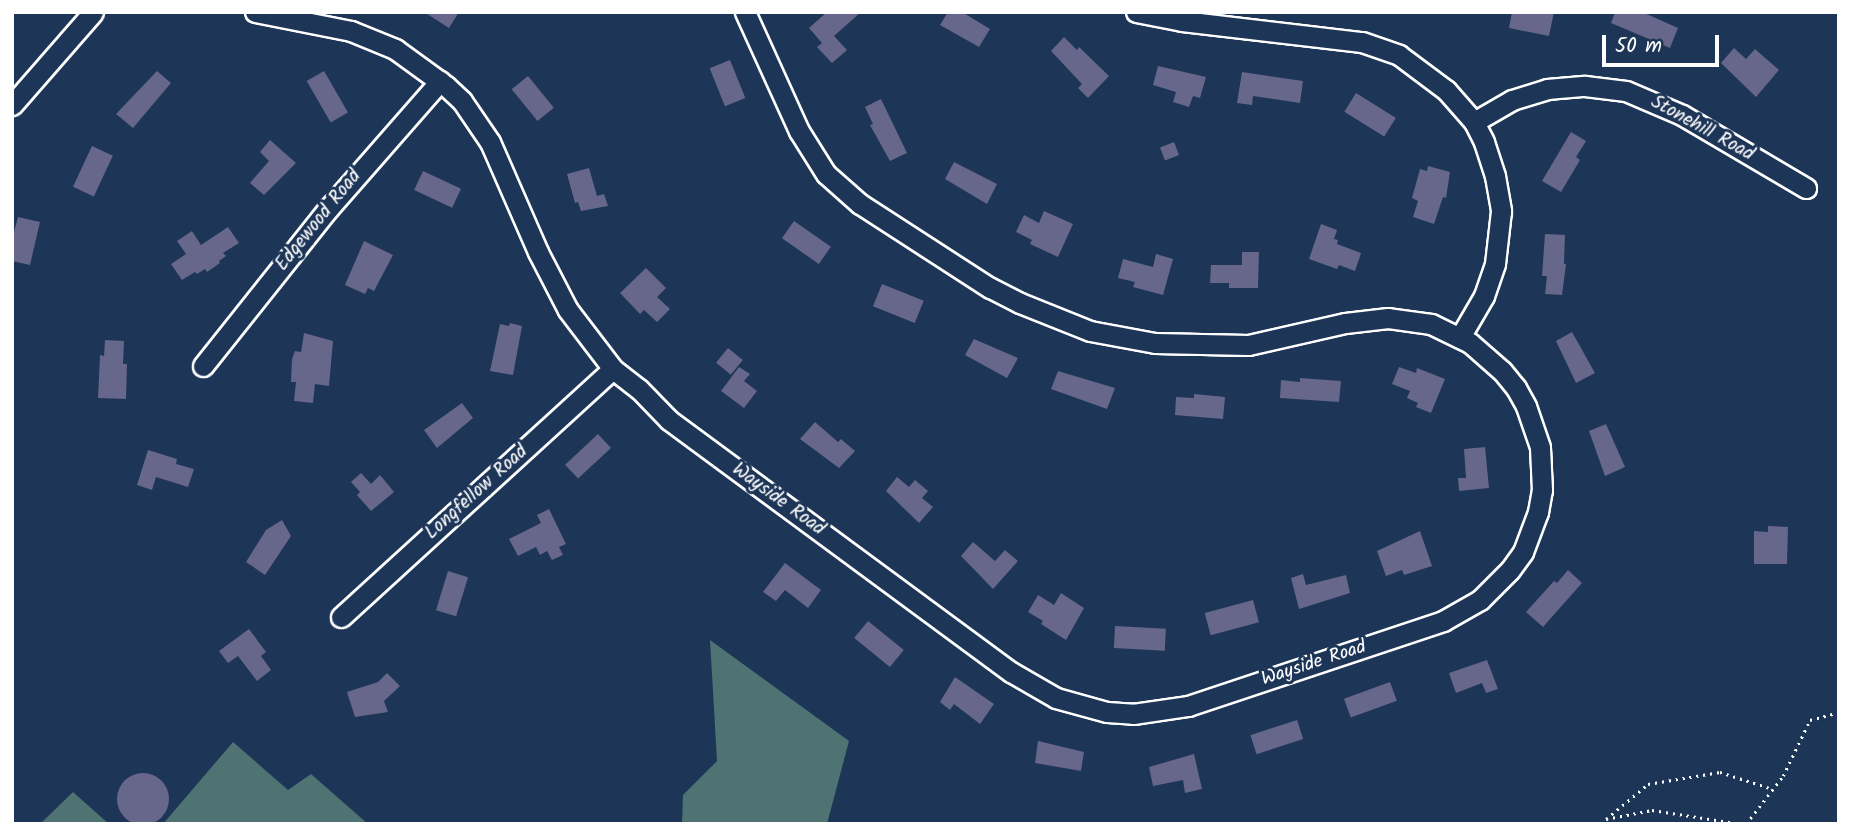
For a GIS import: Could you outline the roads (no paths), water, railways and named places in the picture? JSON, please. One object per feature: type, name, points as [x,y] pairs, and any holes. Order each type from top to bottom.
[{"type":"street","points":[[12,105],[93,12]]},
{"type":"street","name":"Wayside Road","points":[[255,12],[351,31],[395,49],[440,81],[462,102],[490,142],[538,252],[568,310],[613,369],[639,389],[669,420],[1032,686],[1080,706],[1133,714],[1188,706],[1443,621],[1480,600],[1503,578],[1522,552],[1538,512],[1542,480],[1540,447],[1527,406],[1516,388],[1487,355],[1460,337],[1431,324],[1388,318],[1345,323],[1248,345],[1186,346],[1100,334],[1020,303],[990,288],[869,210],[826,174],[799,131],[745,12]]},
{"type":"street","points":[[1136,12],[1182,21],[1362,42],[1399,55],[1446,90],[1474,122],[1495,176],[1501,229],[1490,280],[1460,337]]},
{"type":"street","name":"Edgewood Road","points":[[204,366],[328,209],[440,81]]},
{"type":"street","name":"Stonehill Road","points":[[1474,122],[1512,100],[1538,92],[1567,87],[1604,87],[1664,105],[1805,188]]},
{"type":"street","name":"Longfellow Road","points":[[341,617],[613,369]]}]
